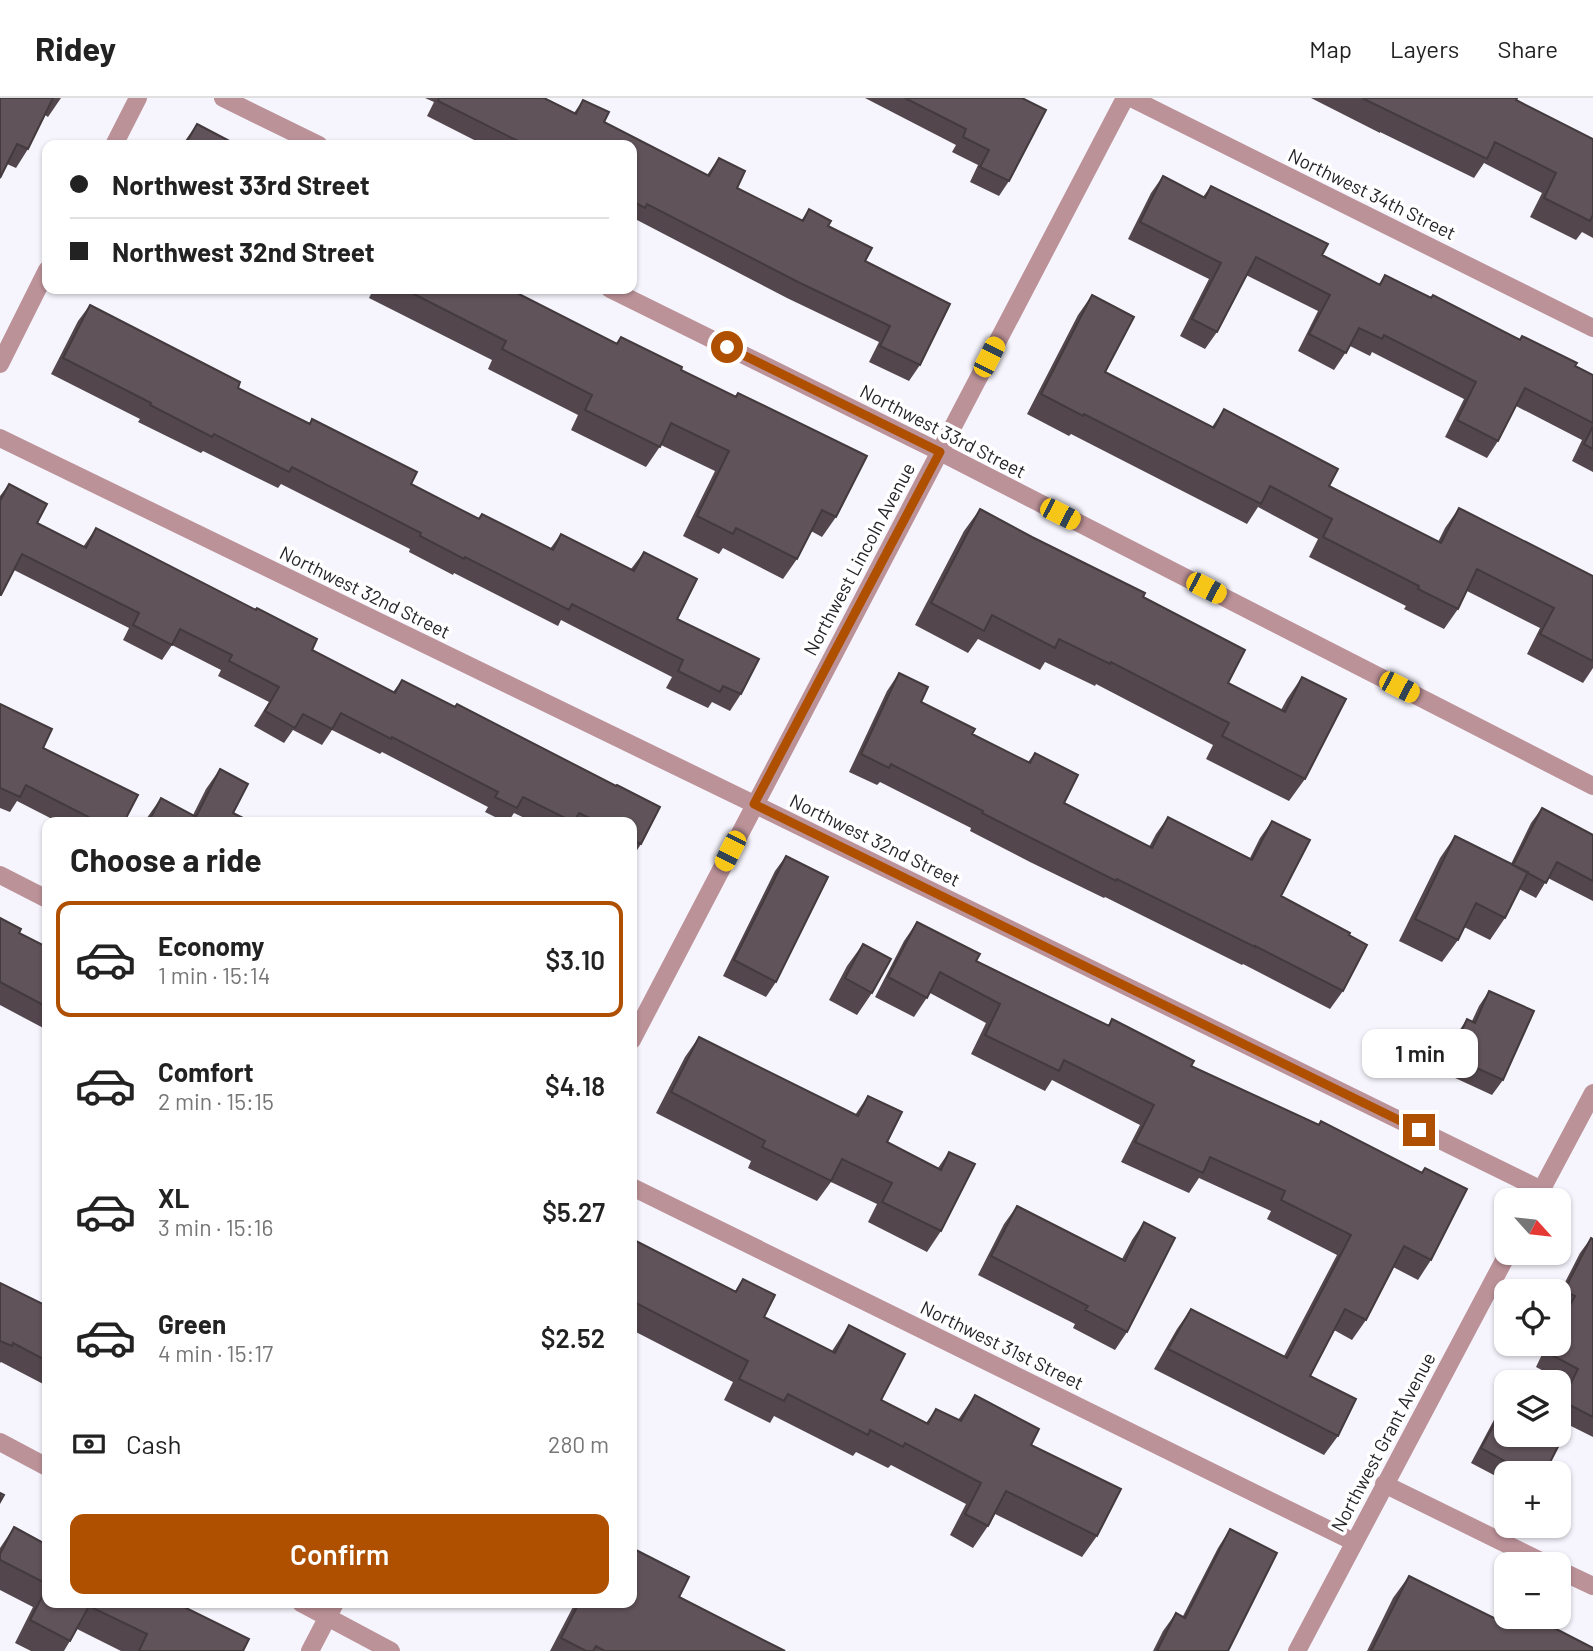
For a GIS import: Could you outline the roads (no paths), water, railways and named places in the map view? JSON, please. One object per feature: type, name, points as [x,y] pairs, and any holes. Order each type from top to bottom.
[{"type":"street","points":[[117,140],[138,98]]},
{"type":"street","points":[[223,98],[309,140]]},
{"type":"street","name":"Northwest Lincoln Avenue","points":[[637,1030],[1125,98]]},
{"type":"street","name":"Northwest 34th Street","points":[[1131,98],[1593,328]]},
{"type":"street","points":[[0,364],[42,280]]},
{"type":"street","name":"Northwest 33rd Street","points":[[620,294],[940,452],[1593,786]]},
{"type":"street","name":"Northwest 32nd Street","points":[[0,438],[754,804],[1525,1188]]},
{"type":"street","points":[[0,875],[42,896]]},
{"type":"street","points":[[1543,1188],[1593,1093]]},
{"type":"street","name":"Northwest 31st Street","points":[[637,1189],[1354,1542]]},
{"type":"street","name":"Northwest Grant Avenue","points":[[1297,1651],[1502,1265]]},
{"type":"street","points":[[0,1441],[42,1464]]},
{"type":"street","points":[[1384,1484],[1523,1552]]},
{"type":"street","points":[[1571,1576],[1593,1586]]},
{"type":"street","points":[[310,1651],[332,1610],[391,1651]]}]
